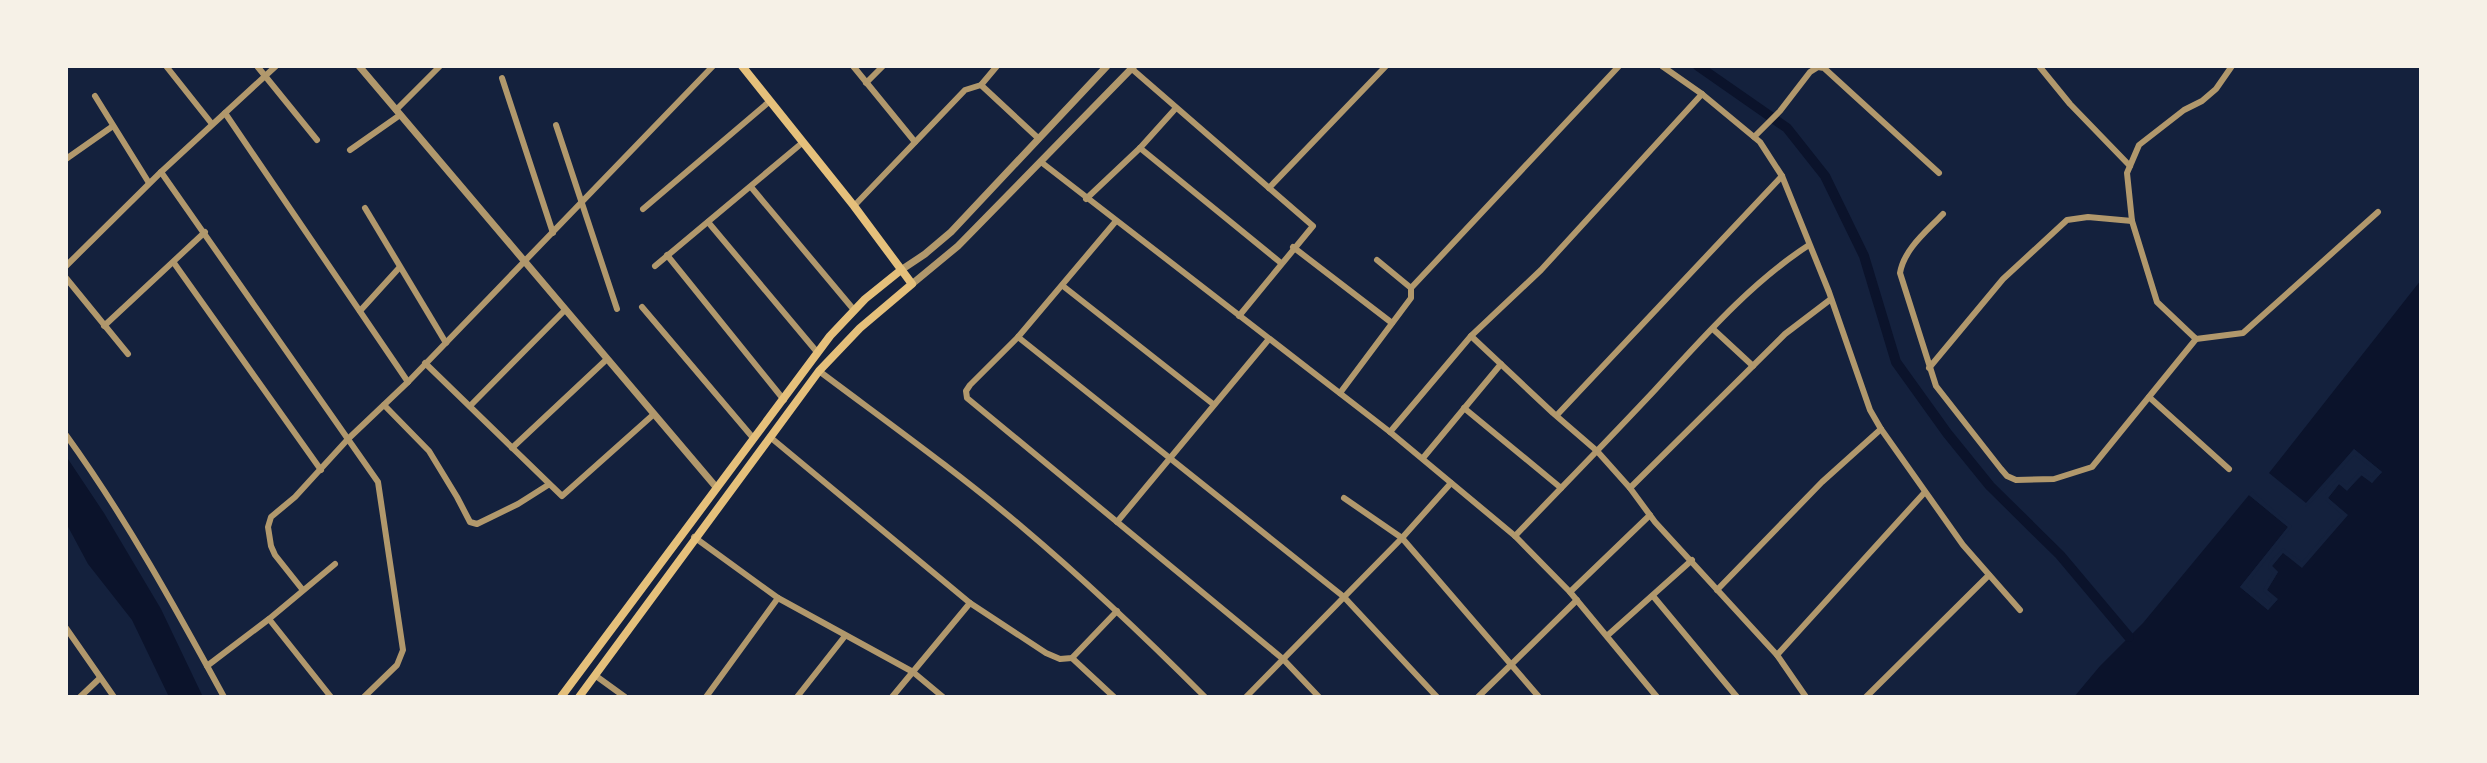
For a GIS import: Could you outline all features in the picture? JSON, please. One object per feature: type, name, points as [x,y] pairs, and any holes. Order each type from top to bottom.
[{"type":"main road","points":[[579,697],[819,371],[860,328],[912,284],[742,66]]},
{"type":"main road","points":[[561,697],[817,352],[854,310],[901,270]]},
{"type":"main road","points":[[632,601],[643,609]]},
{"type":"street","points":[[166,66],[212,124]]},
{"type":"street","points":[[257,66],[317,140]]},
{"type":"street","points":[[66,266],[149,183],[276,66]]},
{"type":"street","points":[[359,66],[716,487]]},
{"type":"street","points":[[350,150],[398,113],[430,69],[440,66]]},
{"type":"street","points":[[302,589],[271,546],[269,522],[275,512],[295,497],[348,439],[408,382],[713,66]]},
{"type":"street","points":[[853,66],[915,142]]},
{"type":"street","points":[[866,83],[883,66]]},
{"type":"street","points":[[854,206],[965,90],[981,85],[997,66]]},
{"type":"street","points":[[901,270],[951,232],[1107,66]]},
{"type":"street","points":[[1269,188],[1386,66]]},
{"type":"street","points":[[1340,393],[1411,298],[1411,288],[1619,66]]},
{"type":"street","points":[[1662,66],[1756,135],[1782,176],[1831,299],[1870,410],[1963,545],[2020,610]]},
{"type":"street","points":[[2039,66],[2070,104],[2130,166]]},
{"type":"street","points":[[2196,339],[2157,302],[2132,221],[2127,173],[2139,145],[2184,110],[2202,101],[2216,89],[2232,66]]},
{"type":"street","points":[[912,284],[958,246],[1133,67],[1313,226],[1239,316]]},
{"type":"street","points":[[1756,135],[1780,111],[1805,77],[1818,67],[1824,68],[1939,173]]},
{"type":"street","points":[[502,78],[553,233]]},
{"type":"street","points":[[981,85],[1038,138]]},
{"type":"street","points":[[1390,432],[1471,336],[1550,260],[1702,94]]},
{"type":"street","points":[[95,96],[149,183]]},
{"type":"street","points":[[643,209],[770,101]]},
{"type":"street","points":[[1086,199],[1140,148],[1176,108]]},
{"type":"street","points":[[225,113],[408,382]]},
{"type":"street","points":[[556,125],[617,309]]},
{"type":"street","points":[[66,159],[113,126]]},
{"type":"street","points":[[655,266],[802,143]]},
{"type":"street","points":[[1140,148],[1281,263]]},
{"type":"street","points":[[1028,149],[1086,199],[1423,458],[1515,536],[1608,635],[1657,697]]},
{"type":"street","points":[[161,172],[378,482],[393,596],[403,642],[397,665],[364,697]]},
{"type":"street","points":[[1557,415],[1782,176]]},
{"type":"street","points":[[751,187],[854,310]]},
{"type":"street","points":[[365,208],[446,343]]},
{"type":"street","points":[[1943,214],[1910,249],[1900,273],[1929,368],[1936,386],[2007,476],[2026,482],[2071,476],[2092,467],[2196,339],[2243,333],[2378,212]]},
{"type":"street","points":[[1929,368],[2003,279],[2067,220],[2088,217],[2132,221]]},
{"type":"street","points":[[1116,221],[1018,337],[968,388],[969,401],[1283,659],[1319,697]]},
{"type":"street","points":[[708,222],[817,352]]},
{"type":"street","points":[[104,326],[205,232]]},
{"type":"street","points":[[1515,536],[1713,329],[1791,256],[1809,245]]},
{"type":"street","points":[[1293,247],[1392,323]]},
{"type":"street","points":[[667,255],[784,400]]},
{"type":"street","points":[[1377,260],[1411,288]]},
{"type":"street","points":[[174,263],[321,470]]},
{"type":"street","points":[[360,311],[399,268]]},
{"type":"street","points":[[66,278],[128,354]]},
{"type":"street","points":[[1063,286],[1213,404]]},
{"type":"street","points":[[1630,488],[1785,334],[1831,299]]},
{"type":"street","points":[[642,307],[754,439]]},
{"type":"street","points":[[470,406],[565,310]]},
{"type":"street","points":[[1713,329],[1753,366]]},
{"type":"street","points":[[1471,336],[1597,451],[1650,515],[1777,655],[1806,697]]},
{"type":"street","points":[[1018,337],[1344,597],[1437,697]]},
{"type":"street","points":[[1117,522],[1269,339]]},
{"type":"street","points":[[512,448],[607,359]]},
{"type":"street","points":[[425,363],[562,496],[654,414]]},
{"type":"street","points":[[1423,458],[1501,364]]},
{"type":"street","points":[[819,371],[937,458],[1021,526],[1117,611],[1205,697]]},
{"type":"street","points":[[2149,397],[2229,469]]},
{"type":"street","points":[[384,405],[429,451],[470,522],[477,524],[548,485]]},
{"type":"street","points":[[1464,408],[1561,488]]},
{"type":"street","points":[[1717,590],[1822,482],[1881,429]]},
{"type":"street","points":[[66,435],[113,503],[182,618],[224,697]]},
{"type":"street","points":[[770,437],[970,603],[1054,657],[1072,658],[1114,697]]},
{"type":"street","points":[[1246,697],[1402,538],[1451,483]]},
{"type":"street","points":[[1777,655],[1925,492]]},
{"type":"street","points":[[1344,498],[1402,538],[1539,697]]},
{"type":"street","points":[[1570,592],[1650,515]]},
{"type":"street","points":[[694,537],[778,598],[913,672],[943,697]]},
{"type":"street","points":[[1608,635],[1692,560]]},
{"type":"street","points":[[207,666],[335,564]]},
{"type":"street","points":[[1866,697],[1989,575]]},
{"type":"street","points":[[1653,596],[1737,697]]},
{"type":"street","points":[[706,697],[778,598]]},
{"type":"street","points":[[1478,697],[1577,600]]},
{"type":"street","points":[[892,697],[970,603]]},
{"type":"street","points":[[1072,658],[1117,611]]},
{"type":"street","points":[[269,619],[331,697]]},
{"type":"street","points":[[66,628],[114,697]]},
{"type":"street","points":[[797,697],[845,636]]},
{"type":"street","points":[[596,676],[625,697]]},
{"type":"street","points":[[80,697],[100,678]]},
{"type":"water","points":[[2421,280],[2421,697],[2074,697],[2143,623],[2249,495],[2288,527],[2240,587],[2268,610],[2277,600],[2267,590],[2278,572],[2272,566],[2283,552],[2302,567],[2347,515],[2328,498],[2339,484],[2347,490],[2362,475],[2372,483],[2382,472],[2354,449],[2306,503],[2269,473]]},
{"type":"water","points":[[66,456],[161,609],[203,697],[169,697],[132,620],[88,564],[66,523]]},
{"type":"pier","points":[[2354,449],[2382,472],[2372,483],[2361,475],[2347,491],[2339,484],[2328,498],[2348,515],[2302,568],[2283,553],[2272,566],[2278,572],[2267,590],[2278,599],[2268,610],[2240,587],[2288,527],[2249,495],[2252,491],[2292,526],[2246,586],[2268,605],[2272,600],[2263,590],[2273,573],[2268,568],[2269,563],[2283,548],[2302,562],[2342,515],[2325,500],[2325,495],[2338,480],[2347,485],[2360,471],[2372,478],[2377,472],[2354,455],[2305,507]]},
{"type":"waterway","points":[[1698,66],[1787,128],[1825,176],[1864,256],[1896,362],[1990,486],[2060,555],[2129,637]]}]
